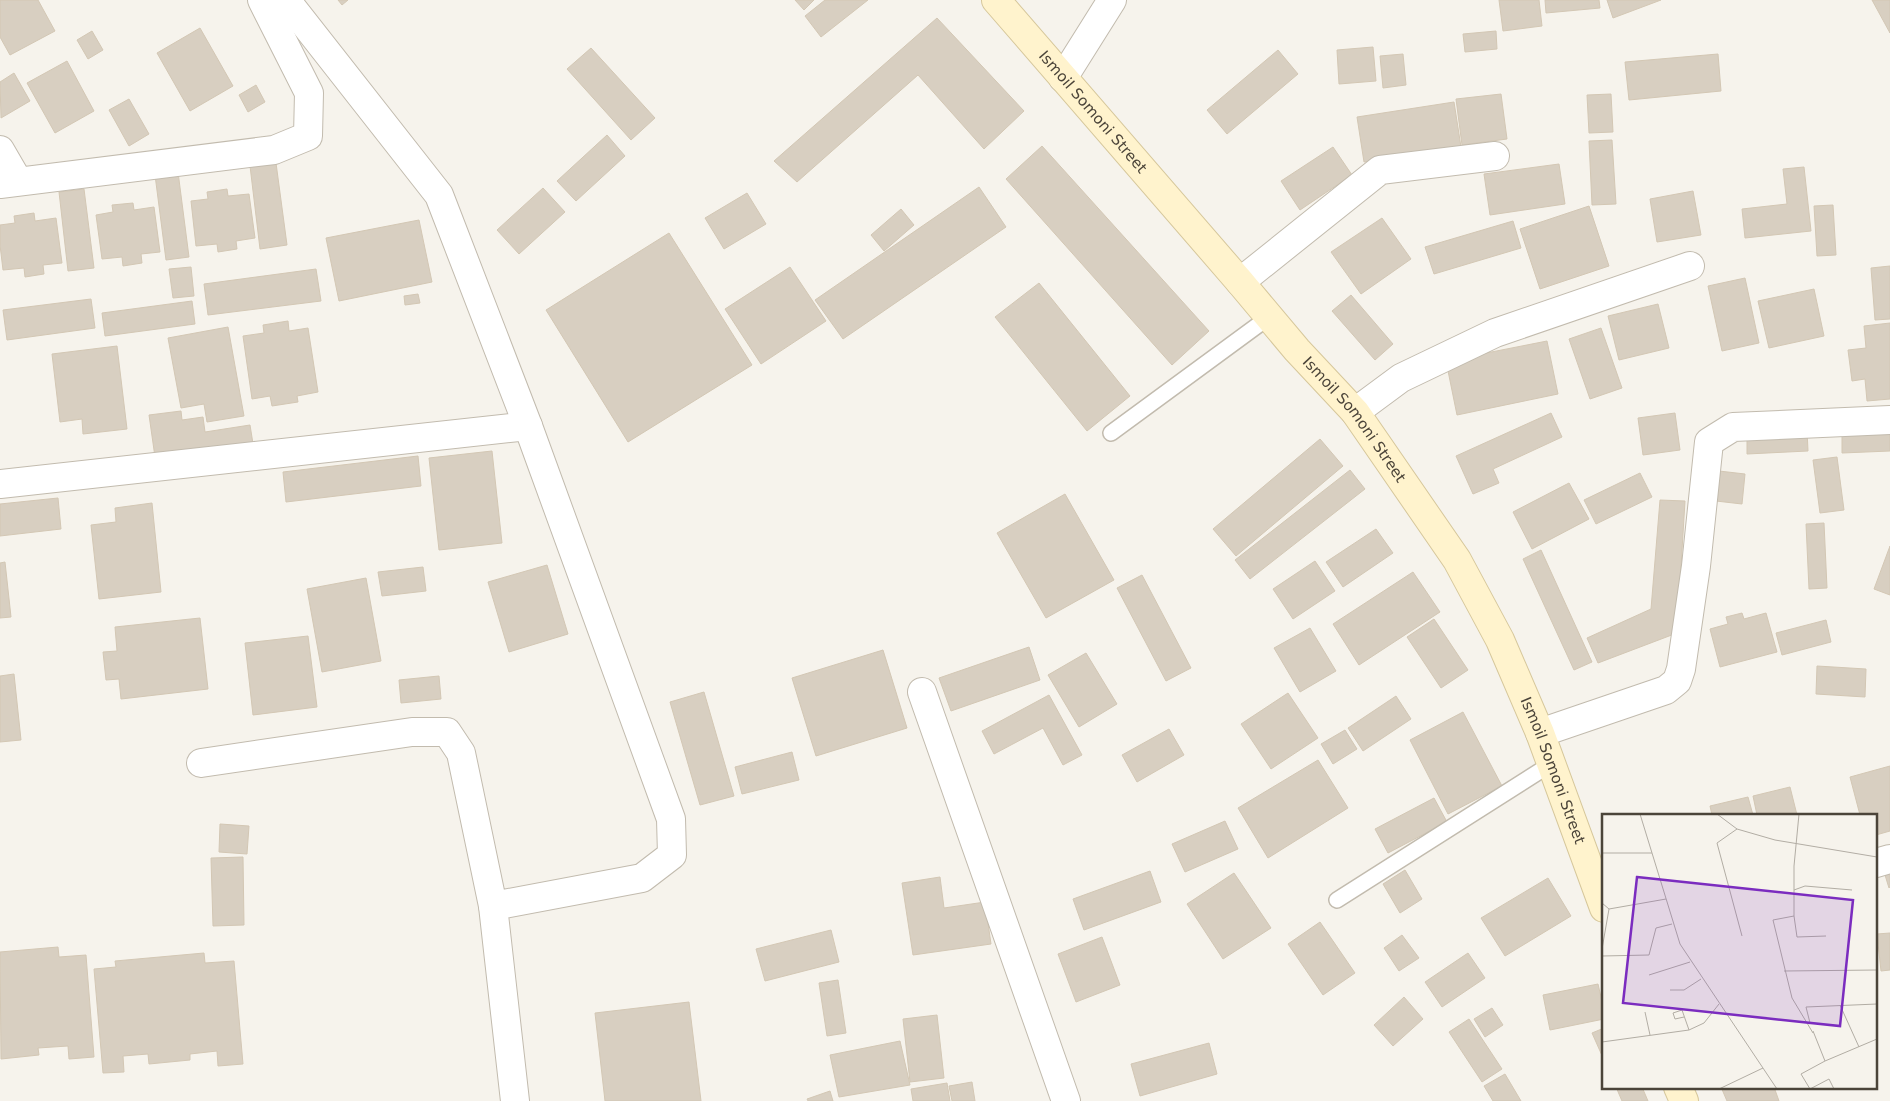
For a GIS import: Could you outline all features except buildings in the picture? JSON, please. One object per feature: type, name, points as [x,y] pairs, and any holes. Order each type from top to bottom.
[{"type":"main road","name":"Ismoil Somoni Street","points":[[996,0],[1240,282],[1296,350],[1355,412],[1457,560],[1500,640],[1540,733],[1602,903]]},
{"type":"main road","points":[[1678,1088],[1684,1101]]},
{"type":"street","points":[[0,150],[9,182],[274,150],[308,136],[309,92],[262,0]]},
{"type":"street","points":[[286,0],[438,195],[528,426],[671,819],[672,855],[642,878],[493,906]]},
{"type":"street","points":[[1063,78],[1112,0]]},
{"type":"street","points":[[1240,282],[1380,170],[1495,156]]},
{"type":"street","points":[[1355,412],[1401,378],[1496,333],[1690,266]]},
{"type":"street","points":[[1540,733],[1666,690],[1677,681],[1681,669],[1696,566],[1708,442],[1733,427],[1890,420]]},
{"type":"street","points":[[0,484],[528,426]]},
{"type":"street","points":[[922,692],[1066,1101]]},
{"type":"street","points":[[201,763],[412,732],[447,732],[461,752],[493,906],[515,1101]]},
{"type":"lane","points":[[1111,434],[1269,317]]},
{"type":"lane","points":[[1338,900],[1551,764]]}]
